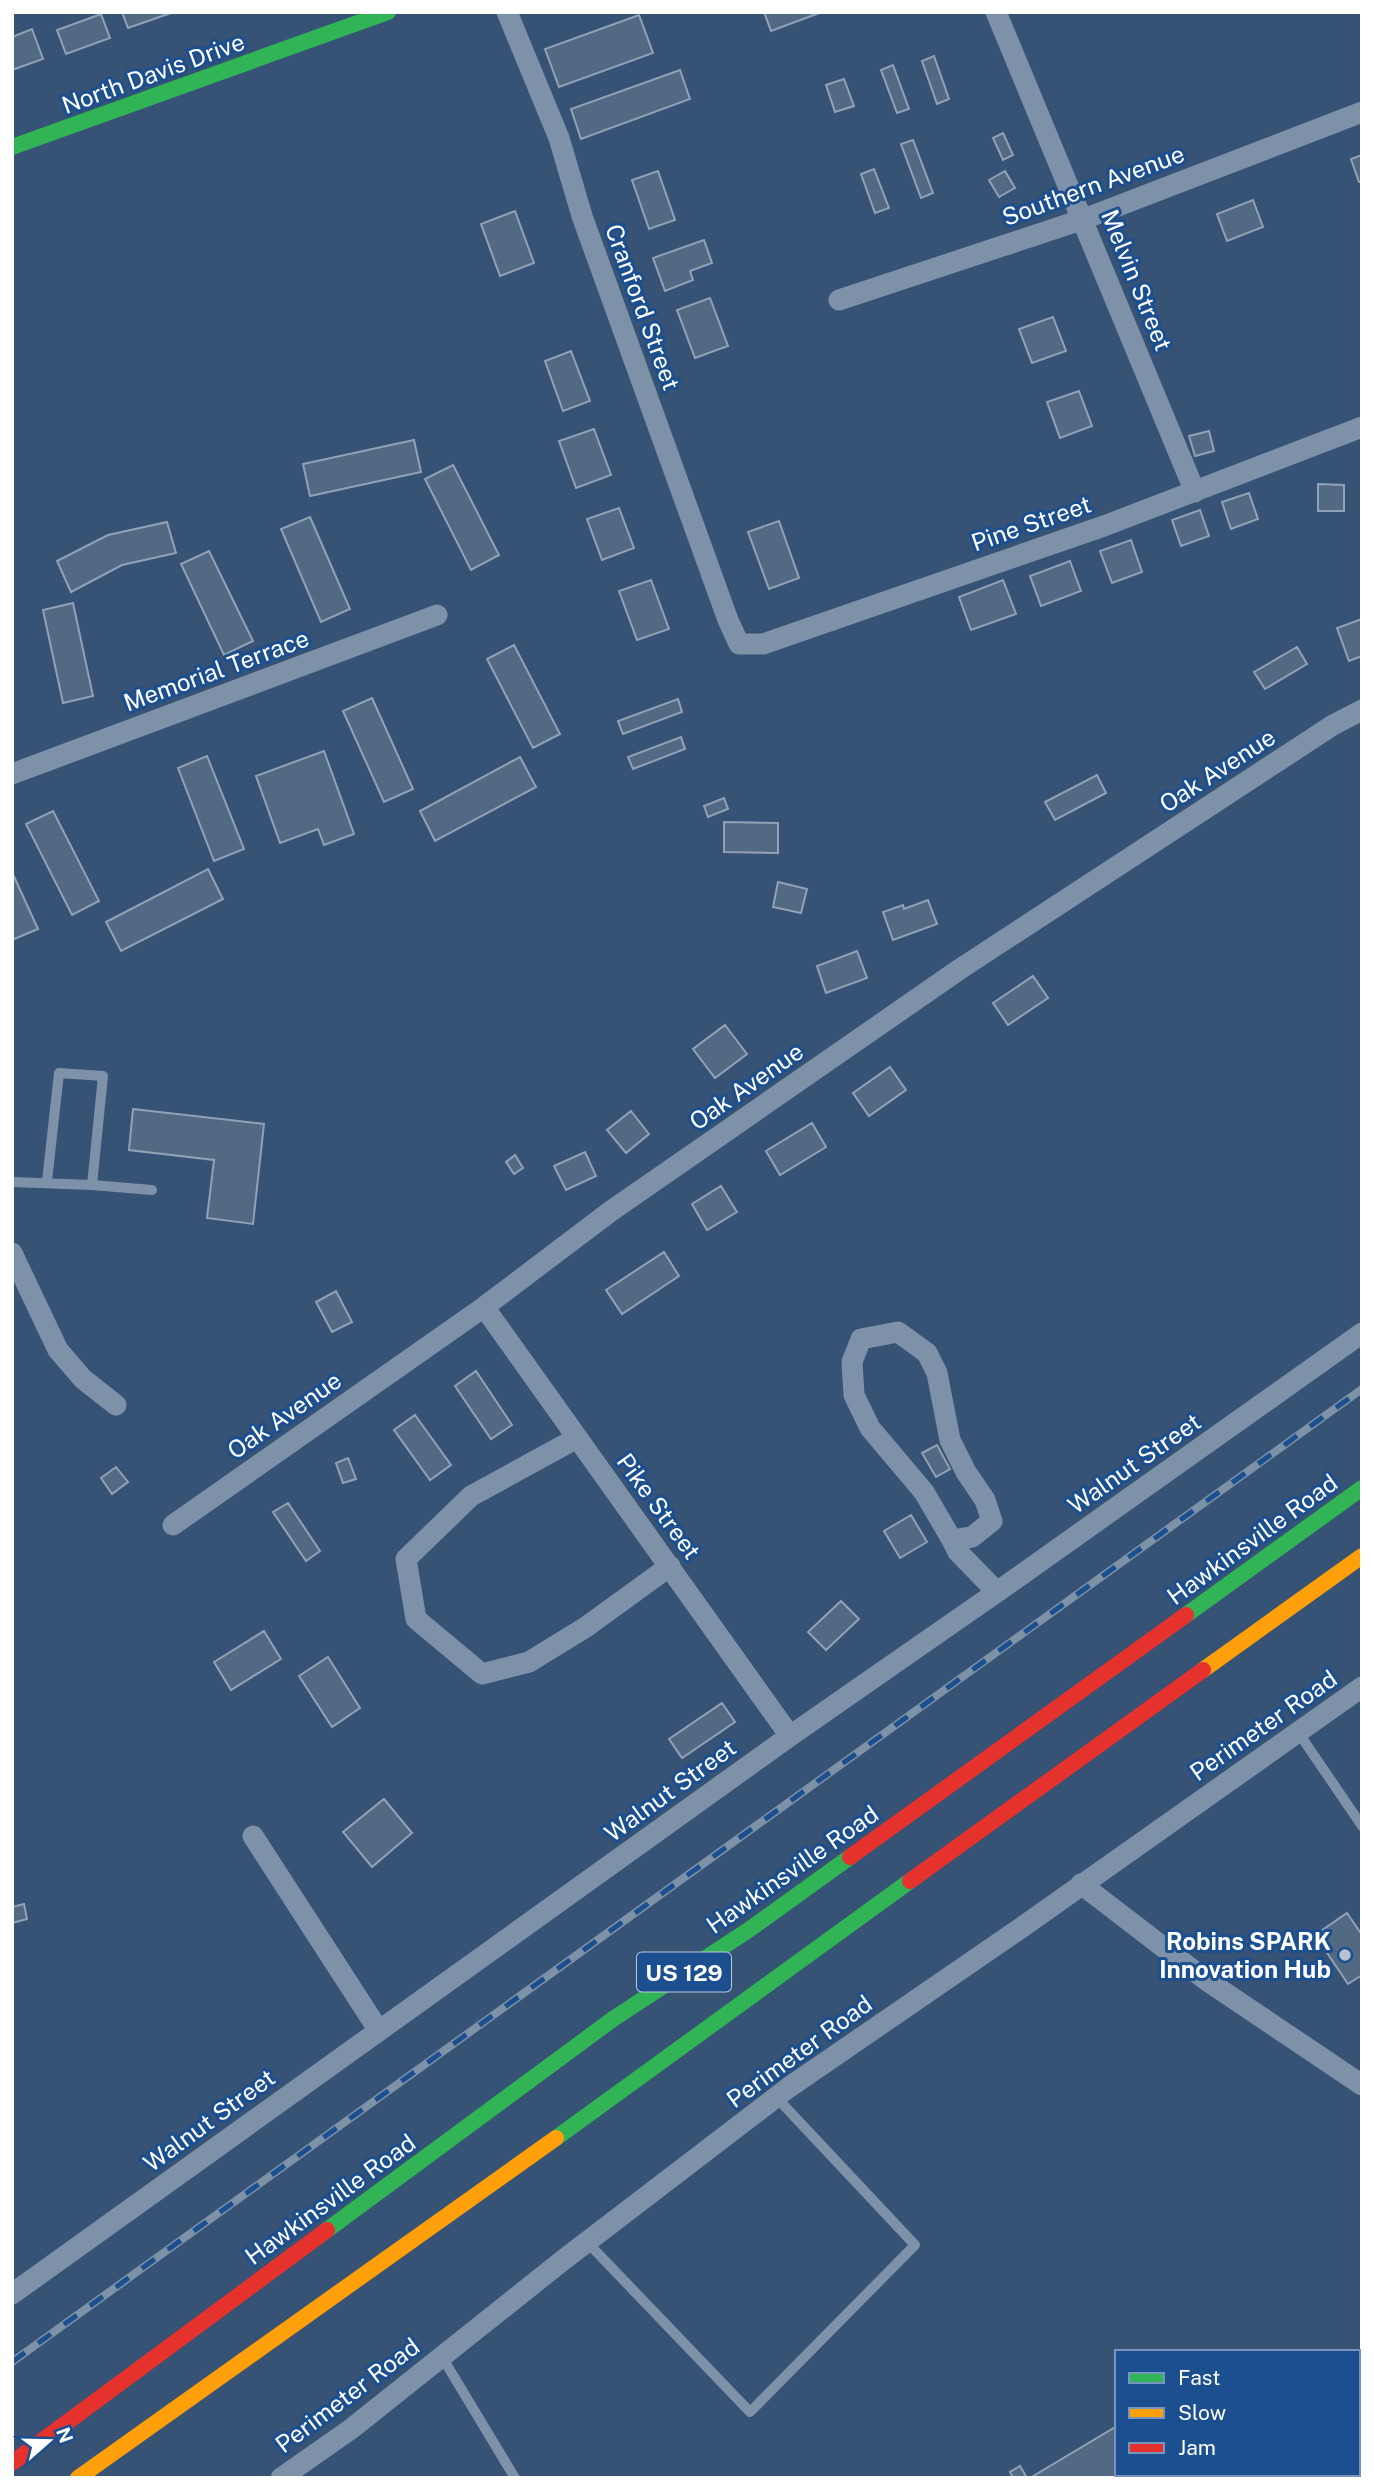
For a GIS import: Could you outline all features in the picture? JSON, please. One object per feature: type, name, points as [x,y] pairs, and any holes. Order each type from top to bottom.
[{"type":"main road","name":"North Davis Drive","points":[[12,147],[388,12]]},
{"type":"main road","name":"Hawkinsville Road","points":[[12,2463],[613,2019],[750,1929],[1362,1488]]},
{"type":"main road","name":"US 129","points":[[78,2478],[577,2123],[1362,1556]]},
{"type":"street","name":"Cranford Street","points":[[508,12],[559,138],[582,216],[727,620]]},
{"type":"street","name":"Melvin Street","points":[[996,12],[1195,492]]},
{"type":"street","name":"Southern Avenue","points":[[839,300],[1084,219],[1362,112]]},
{"type":"street","name":"Pine Street","points":[[727,620],[739,644],[763,643],[1195,492],[1362,428]]},
{"type":"street","name":"Memorial Terrace","points":[[12,774],[438,615]]},
{"type":"street","name":"Oak Avenue","points":[[173,1525],[484,1307],[611,1211],[960,969],[1321,733],[1362,710]]},
{"type":"street","points":[[12,1254],[58,1350],[83,1379],[116,1405]]},
{"type":"street","name":"Pike Street","points":[[484,1307],[790,1736]]},
{"type":"street","points":[[952,1540],[972,1537],[992,1521],[985,1500],[966,1472],[950,1440],[937,1373],[927,1353],[898,1332],[861,1339],[852,1362],[854,1395],[870,1428],[925,1492],[958,1552],[998,1592]]},
{"type":"street","name":"Walnut Street","points":[[12,2294],[790,1736],[1362,1333]]},
{"type":"street","points":[[577,1438],[471,1496],[406,1559],[416,1619],[482,1674],[529,1662],[586,1627],[670,1566]]},
{"type":"street","name":"Perimeter Road","points":[[281,2478],[351,2429],[776,2096],[1362,1687]]},
{"type":"street","points":[[253,1836],[379,2031]]},
{"type":"street","points":[[1082,1884],[1206,1980],[1362,2085]]},
{"type":"lane","points":[[47,1181],[59,1073],[103,1076],[92,1185]]},
{"type":"lane","points":[[12,1182],[47,1181],[152,1190]]},
{"type":"lane","points":[[1298,1732],[1362,1826]]},
{"type":"lane","points":[[587,2242],[750,2412],[915,2245],[776,2096]]},
{"type":"lane","points":[[442,2357],[514,2478]]},
{"type":"building","points":[[122,12],[170,12],[171,13],[128,28]]},
{"type":"building","points":[[764,12],[822,12],[771,31]]},
{"type":"building","points":[[101,14],[110,38],[66,54],[57,30]]},
{"type":"building","points":[[639,15],[653,53],[559,87],[545,49]]},
{"type":"building","points":[[32,29],[43,59],[12,70],[12,37]]},
{"type":"building","points":[[934,56],[949,99],[937,104],[922,61]]},
{"type":"building","points":[[893,65],[909,109],[897,113],[881,70]]},
{"type":"building","points":[[680,70],[690,99],[581,139],[571,109]]},
{"type":"building","points":[[844,79],[854,106],[835,112],[826,85]]},
{"type":"building","points":[[1003,133],[1013,155],[1003,160],[993,138]]},
{"type":"building","points":[[913,140],[933,193],[921,198],[901,144]]},
{"type":"building","points":[[1362,155],[1362,182],[1359,182],[1351,159]]},
{"type":"building","points":[[874,169],[889,208],[875,213],[861,174]]},
{"type":"building","points":[[658,171],[675,220],[649,229],[632,180]]},
{"type":"building","points":[[1005,171],[1015,188],[999,197],[989,180]]},
{"type":"building","points":[[1253,200],[1263,227],[1227,241],[1217,214]]},
{"type":"building","points":[[515,211],[534,263],[500,276],[481,224]]},
{"type":"building","points":[[704,240],[712,263],[690,271],[693,280],[665,291],[653,258]]},
{"type":"building","points":[[710,298],[728,346],[695,358],[677,310]]},
{"type":"building","points":[[1053,317],[1066,351],[1032,363],[1019,329]]},
{"type":"building","points":[[571,351],[590,401],[563,411],[545,361]]},
{"type":"building","points":[[1079,391],[1092,426],[1060,438],[1047,402]]},
{"type":"building","points":[[594,429],[611,475],[576,488],[559,441]]},
{"type":"building","points":[[1209,431],[1214,451],[1195,456],[1189,436]]},
{"type":"building","points":[[414,440],[421,472],[310,496],[303,464]]},
{"type":"building","points":[[453,465],[499,555],[471,570],[425,479]]},
{"type":"building","points":[[1318,484],[1344,485],[1344,511],[1318,511]]},
{"type":"building","points":[[1249,493],[1258,519],[1231,529],[1222,502]]},
{"type":"building","points":[[619,508],[634,548],[602,560],[587,519]]},
{"type":"building","points":[[1200,510],[1209,536],[1181,546],[1172,520]]},
{"type":"building","points":[[310,517],[350,609],[321,622],[281,529]]},
{"type":"building","points":[[779,521],[799,578],[769,589],[748,532]]},
{"type":"building","points":[[167,522],[176,553],[122,565],[71,592],[57,561],[108,535]]},
{"type":"building","points":[[1131,540],[1142,572],[1112,583],[1100,551]]},
{"type":"building","points":[[209,551],[253,641],[224,655],[181,564]]},
{"type":"building","points":[[1070,561],[1081,591],[1041,606],[1030,576]]},
{"type":"building","points":[[651,580],[669,629],[637,640],[619,591]]},
{"type":"building","points":[[1003,580],[1016,614],[971,630],[959,597]]},
{"type":"building","points":[[73,603],[93,696],[63,703],[43,610]]},
{"type":"building","points":[[1362,619],[1362,656],[1349,661],[1337,628]]},
{"type":"building","points":[[514,645],[560,734],[533,748],[487,659]]},
{"type":"building","points":[[1297,647],[1307,664],[1265,689],[1254,672]]},
{"type":"building","points":[[372,698],[413,789],[384,802],[343,711]]},
{"type":"building","points":[[678,699],[682,712],[623,734],[618,721]]},
{"type":"building","points":[[681,737],[685,749],[633,769],[628,757]]},
{"type":"building","points":[[324,751],[354,834],[324,845],[318,829],[280,843],[256,776]]},
{"type":"building","points":[[207,756],[244,849],[214,861],[178,768]]},
{"type":"building","points":[[520,757],[536,787],[435,841],[420,811]]},
{"type":"building","points":[[1097,775],[1106,793],[1055,820],[1045,802]]},
{"type":"building","points":[[724,798],[728,809],[708,817],[704,806]]},
{"type":"building","points":[[53,811],[99,901],[72,915],[26,824]]},
{"type":"building","points":[[724,822],[778,823],[778,853],[724,852]]},
{"type":"building","points":[[208,869],[223,899],[121,951],[106,922]]},
{"type":"building","points":[[12,872],[38,929],[12,940]]},
{"type":"building","points":[[778,882],[807,889],[801,913],[773,907]]},
{"type":"building","points":[[928,900],[937,924],[893,940],[883,912],[903,905],[904,909]]},
{"type":"building","points":[[857,951],[867,978],[826,993],[817,966]]},
{"type":"building","points":[[1033,976],[1048,998],[1008,1025],[993,1003]]},
{"type":"building","points":[[725,1025],[747,1054],[715,1078],[693,1049]]},
{"type":"building","points":[[890,1067],[906,1090],[869,1116],[853,1093]]},
{"type":"building","points":[[133,1109],[264,1124],[253,1224],[207,1218],[214,1160],[129,1150]]},
{"type":"building","points":[[631,1111],[649,1134],[626,1153],[607,1130]]},
{"type":"building","points":[[812,1123],[826,1147],[780,1175],[766,1151]]},
{"type":"building","points":[[585,1152],[596,1176],[566,1190],[554,1166]]},
{"type":"building","points":[[515,1155],[523,1168],[514,1174],[506,1162]]},
{"type":"building","points":[[721,1186],[737,1212],[707,1230],[692,1204]]},
{"type":"building","points":[[664,1252],[679,1276],[622,1314],[606,1290]]},
{"type":"building","points":[[336,1291],[352,1322],[332,1332],[316,1302]]},
{"type":"building","points":[[476,1371],[512,1425],[491,1439],[455,1386]]},
{"type":"building","points":[[415,1415],[451,1465],[430,1480],[394,1430]]},
{"type":"building","points":[[937,1445],[950,1469],[936,1477],[922,1453]]},
{"type":"building","points":[[348,1458],[356,1479],[343,1483],[336,1463]]},
{"type":"building","points":[[116,1467],[128,1482],[112,1494],[101,1478]]},
{"type":"building","points":[[288,1503],[320,1551],[306,1561],[273,1512]]},
{"type":"building","points":[[911,1515],[927,1542],[900,1558],[884,1531]]},
{"type":"building","points":[[841,1601],[859,1619],[826,1650],[808,1632]]},
{"type":"building","points":[[264,1631],[281,1659],[231,1690],[214,1662]]},
{"type":"building","points":[[328,1657],[360,1708],[332,1727],[299,1676]]},
{"type":"building","points":[[722,1703],[735,1722],[682,1758],[669,1739]]},
{"type":"building","points":[[384,1799],[412,1833],[372,1867],[343,1832]]},
{"type":"building","points":[[24,1904],[27,1919],[12,1923],[12,1907]]},
{"type":"building","name":"Robins SPARK Innovation Hub","points":[[1347,1913],[1362,1935],[1362,1975],[1348,1984],[1315,1935]]},
{"type":"building","points":[[1115,2427],[1115,2476],[1299,2478],[1030,2478]]},
{"type":"building","points":[[1020,2466],[1027,2478],[1013,2478],[1010,2472]]},
{"type":"railway","points":[[12,2362],[1362,1389]]},
{"type":"traffic: fast","points":[[12,147],[388,12]]},
{"type":"traffic: fast","points":[[1186,1615],[1362,1488]]},
{"type":"traffic: fast","points":[[327,2230],[613,2019],[750,1929],[850,1857]]},
{"type":"traffic: fast","points":[[556,2138],[910,1881]]},
{"type":"traffic: slow","points":[[1203,1670],[1362,1556]]},
{"type":"traffic: slow","points":[[78,2478],[556,2138]]},
{"type":"traffic: jam","points":[[850,1857],[1186,1615]]},
{"type":"traffic: jam","points":[[910,1881],[1203,1670]]},
{"type":"traffic: jam","points":[[12,2463],[327,2230]]},
{"type":"place","name":"Robins SPARK Innovation Hub","points":[[1345,1955]]}]
